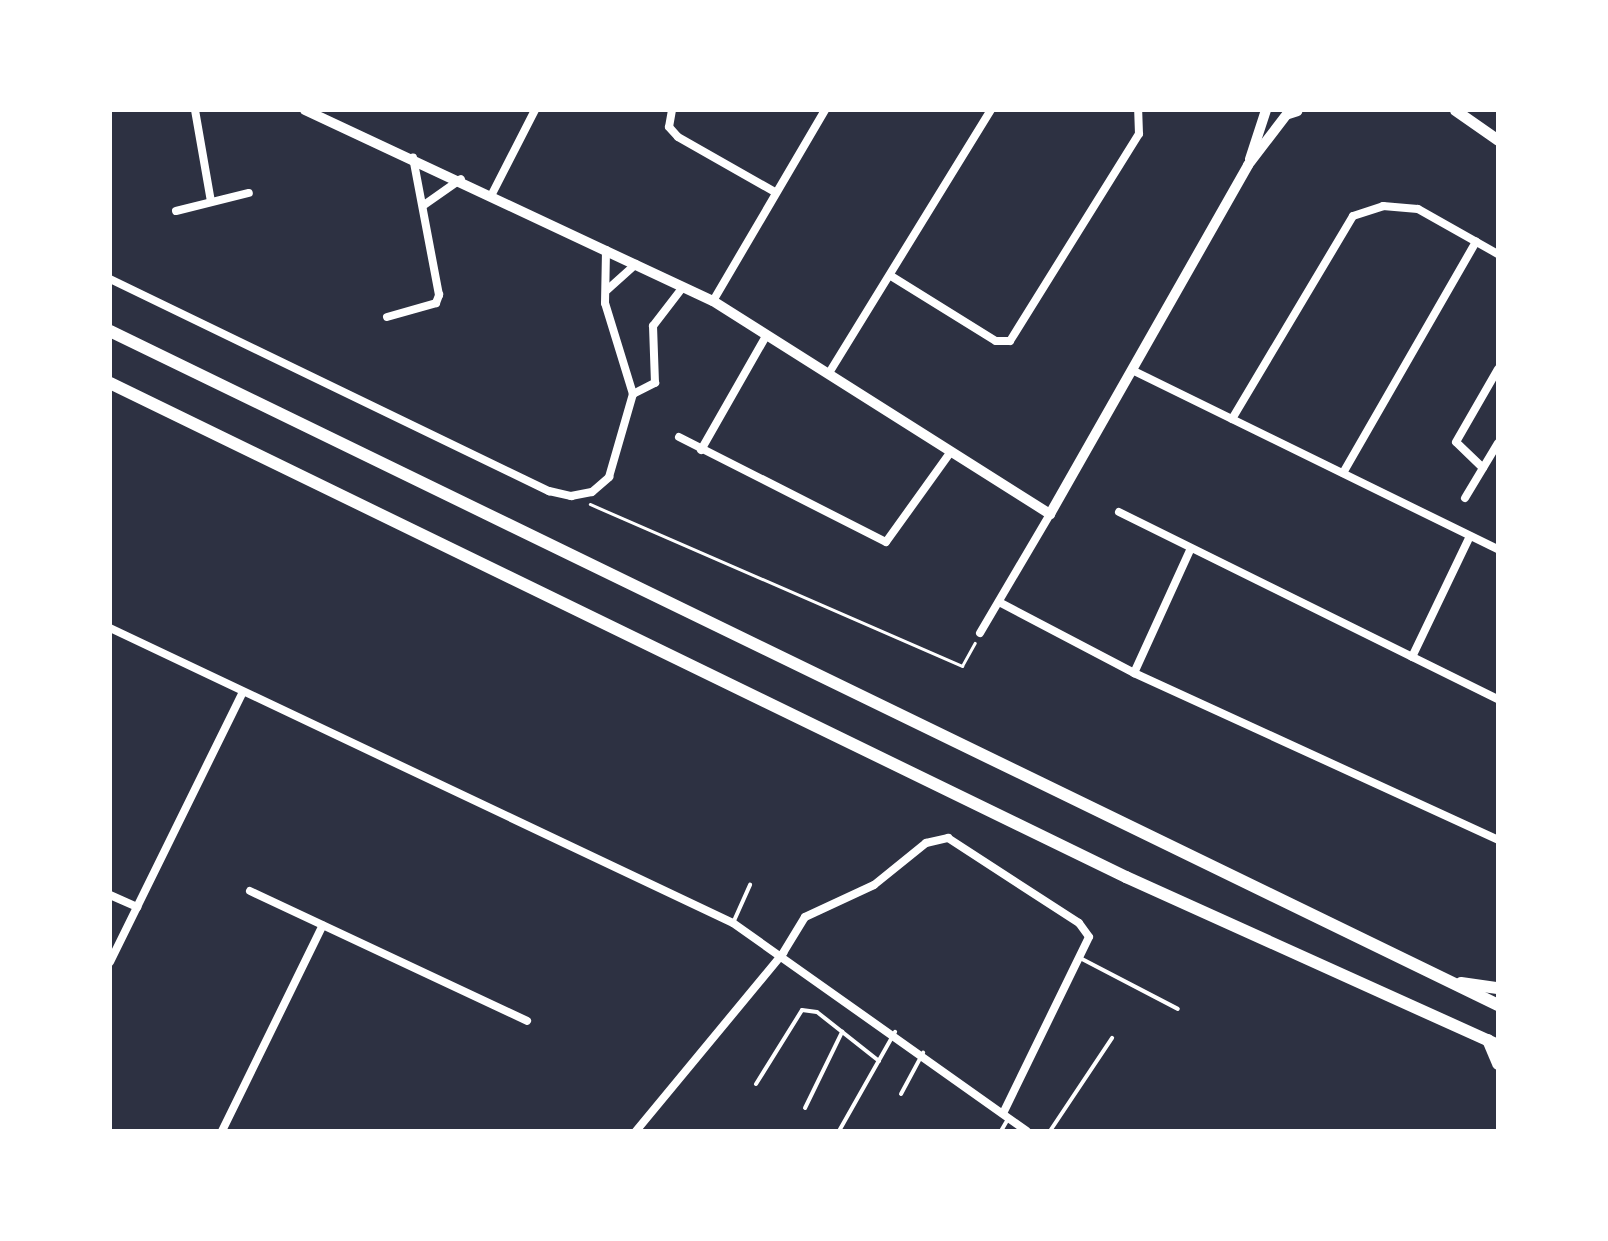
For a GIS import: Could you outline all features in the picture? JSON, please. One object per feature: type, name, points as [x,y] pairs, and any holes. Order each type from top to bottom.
[{"type":"main road","points":[[1455,110],[1498,140]]},
{"type":"main road","points":[[110,330],[1498,1004]]},
{"type":"main road","points":[[110,383],[1126,876],[1493,1042],[1498,1064]]},
{"type":"main road","points":[[1454,983],[1498,988]]},
{"type":"street","points":[[195,110],[211,202]]},
{"type":"street","points":[[492,194],[536,110]]},
{"type":"street","points":[[672,110],[669,127],[678,137],[775,192]]},
{"type":"street","points":[[714,301],[825,110]]},
{"type":"street","points":[[829,374],[992,110]]},
{"type":"street","points":[[891,276],[996,341],[1010,341],[1139,134],[1138,110]]},
{"type":"street","points":[[1248,165],[1266,110]]},
{"type":"street","points":[[311,111],[714,301],[1050,514]]},
{"type":"street","points":[[980,633],[1134,371],[1248,165],[1292,111]]},
{"type":"street","points":[[387,316],[438,299],[424,205],[412,156]]},
{"type":"street","points":[[424,205],[461,179]]},
{"type":"street","points":[[176,210],[248,193]]},
{"type":"street","points":[[1232,419],[1353,216],[1383,206],[1418,209],[1498,254]]},
{"type":"street","points":[[1343,472],[1476,242]]},
{"type":"street","points":[[110,279],[548,492],[571,496],[592,492],[609,477],[634,394],[606,290],[606,250]]},
{"type":"street","points":[[606,290],[636,264]]},
{"type":"street","points":[[634,394],[655,383],[653,326],[684,286]]},
{"type":"street","points":[[701,450],[766,336]]},
{"type":"street","points":[[1483,468],[1456,442],[1498,369]]},
{"type":"street","points":[[1134,371],[1498,549]]},
{"type":"street","points":[[679,437],[886,542],[950,453]]},
{"type":"street","points":[[1465,498],[1498,444]]},
{"type":"street","points":[[1119,512],[1498,699]]},
{"type":"street","points":[[1412,657],[1470,536]]},
{"type":"street","points":[[1134,673],[1191,548]]},
{"type":"street","points":[[999,602],[1134,673],[1498,840]]},
{"type":"street","points":[[110,628],[732,923],[783,953],[895,1032],[1026,1131]]},
{"type":"street","points":[[110,962],[243,692]]},
{"type":"street","points":[[636,1131],[783,953],[805,917],[874,885],[936,839],[957,842],[1079,923],[1089,937],[1006,1115]]},
{"type":"street","points":[[250,891],[527,1021]]},
{"type":"street","points":[[110,895],[138,907]]},
{"type":"street","points":[[222,1131],[323,925]]},
{"type":"lane","points":[[732,923],[750,885]]},
{"type":"lane","points":[[1082,959],[1178,1009]]},
{"type":"lane","points":[[756,1084],[802,1010],[816,1012],[879,1061]]},
{"type":"lane","points":[[805,1108],[842,1032]]},
{"type":"lane","points":[[840,1131],[895,1032]]},
{"type":"lane","points":[[1050,1131],[1112,1038]]},
{"type":"lane","points":[[901,1094],[924,1053]]},
{"type":"lane","points":[[1001,1131],[1006,1115]]},
{"type":"path","points":[[571,496],[962,666],[980,633]]}]
